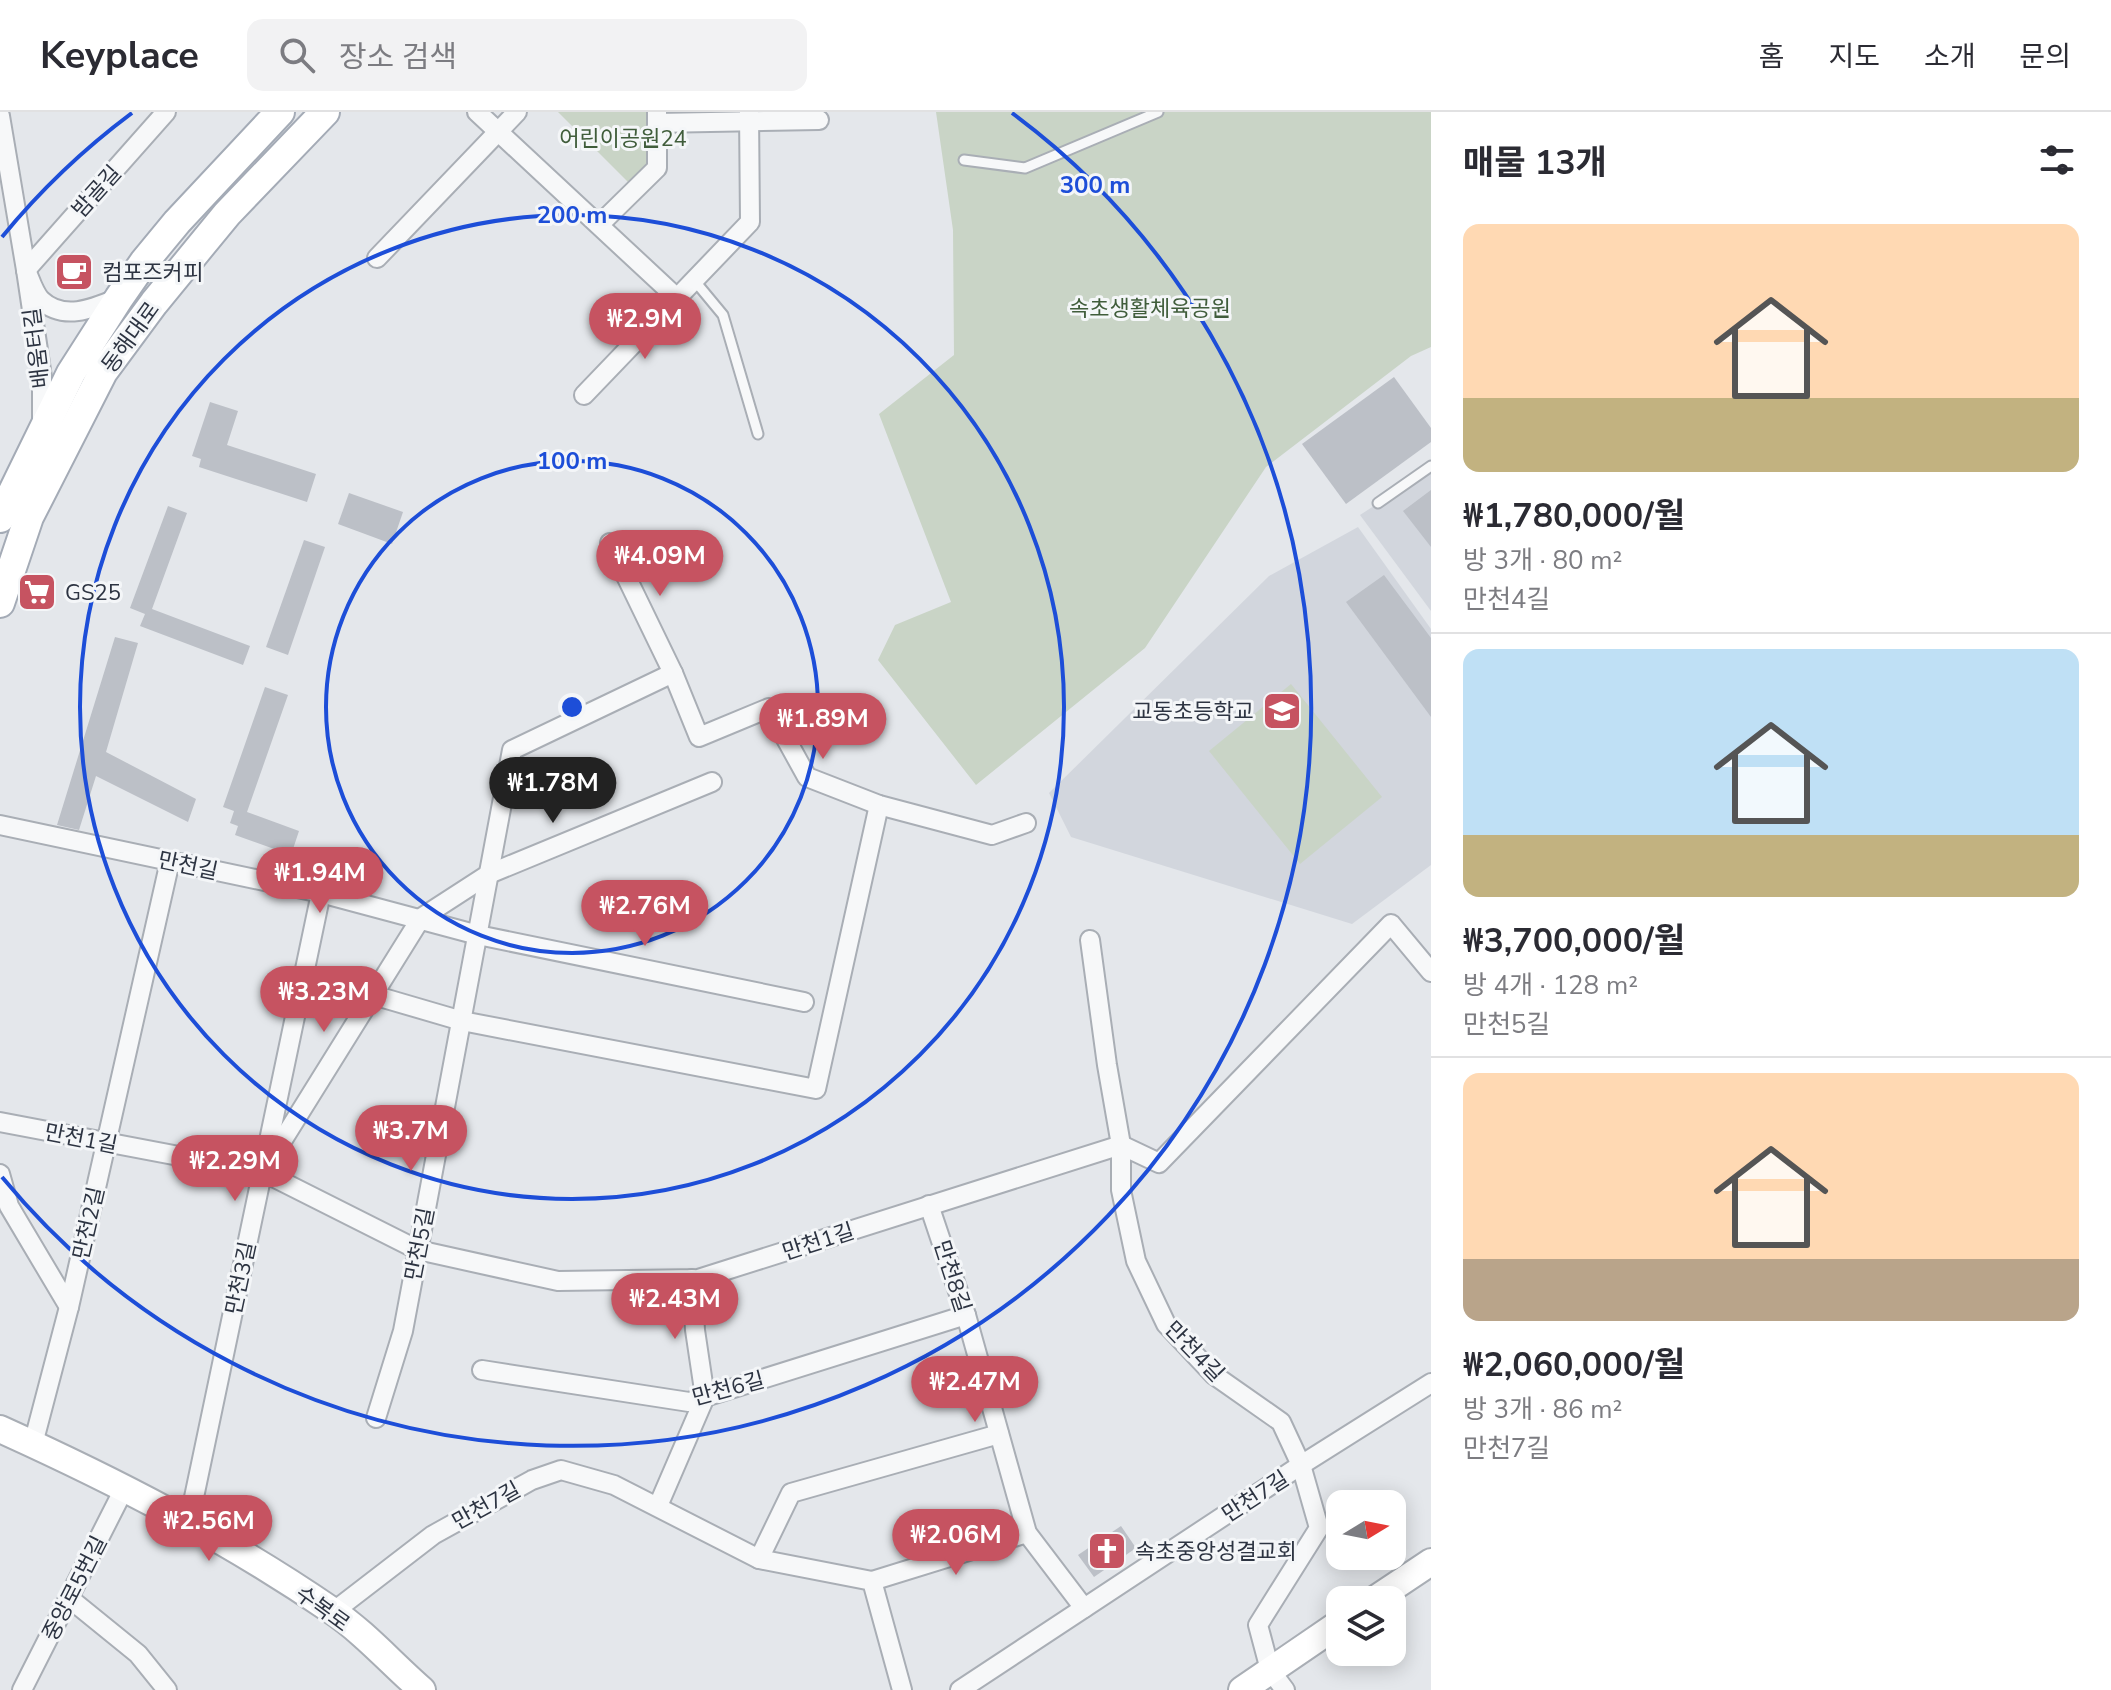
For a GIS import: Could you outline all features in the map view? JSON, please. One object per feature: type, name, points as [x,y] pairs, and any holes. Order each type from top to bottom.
[{"type":"main road","name":"동해대로","points":[[0,603],[10,543],[8,514],[43,427],[71,373],[119,298],[177,222],[280,112]]},
{"type":"main road","name":"동해대로","points":[[8,514],[129,338],[227,214],[325,112]]},
{"type":"street","name":"밤골길","points":[[26,270],[166,112]]},
{"type":"street","points":[[477,112],[677,298]]},
{"type":"street","points":[[377,258],[517,112]]},
{"type":"street","name":"배움터길","points":[[0,116],[42,377],[43,427]]},
{"type":"street","points":[[584,395],[750,222],[749,117]]},
{"type":"street","points":[[600,224],[657,168],[657,118],[819,120]]},
{"type":"street","name":"배움터길","points":[[26,270],[41,299],[56,308],[73,312],[89,310],[119,298]]},
{"type":"street","points":[[610,543],[673,673],[699,737],[769,708],[807,777],[879,805],[992,835],[1026,823]]},
{"type":"street","points":[[489,874],[512,750],[673,673]]},
{"type":"street","points":[[263,1172],[421,918],[489,874],[712,782]]},
{"type":"street","points":[[373,995],[462,1021],[816,1089],[879,805]]},
{"type":"street","name":"만천길","points":[[0,825],[321,893],[478,935],[804,1002]]},
{"type":"street","name":"만천2길","points":[[33,1444],[69,1307],[170,861]]},
{"type":"street","name":"만천5길","points":[[376,1418],[403,1331],[489,874]]},
{"type":"street","name":"만천3길","points":[[189,1521],[321,893]]},
{"type":"street","points":[[1121,1145],[1159,1163],[1391,924],[1431,972]]},
{"type":"street","name":"만천4길","points":[[1090,940],[1121,1145],[1121,1190],[1136,1261],[1166,1324],[1214,1375],[1281,1422],[1301,1465],[1319,1528],[1258,1625],[1277,1680]]},
{"type":"street","name":"만천1길","points":[[0,1122],[263,1172],[418,1250],[558,1281],[692,1279],[1121,1145]]},
{"type":"street","points":[[0,1174],[9,1206],[69,1307]]},
{"type":"street","name":"만천8길","points":[[929,1205],[966,1315],[1027,1533],[1084,1608]]},
{"type":"street","points":[[658,1506],[705,1397],[695,1330],[692,1279]]},
{"type":"street","name":"만천6길","points":[[482,1370],[689,1402],[966,1315]]},
{"type":"street","name":"만천7길","points":[[960,1690],[1431,1383]]},
{"type":"street","name":"수복로","points":[[0,1429],[125,1487],[189,1521],[333,1612],[422,1690]]},
{"type":"street","points":[[759,1559],[791,1493],[999,1434]]},
{"type":"street","name":"만천7길","points":[[333,1612],[433,1535],[532,1480],[561,1470],[614,1485],[759,1559],[872,1581],[1027,1533]]},
{"type":"street","name":"중앙로5번길","points":[[22,1690],[125,1487]]},
{"type":"street","points":[[1395,1586],[1431,1562]]},
{"type":"street","points":[[872,1581],[902,1690]]},
{"type":"street","points":[[69,1598],[138,1654],[167,1690]]},
{"type":"street","points":[[1242,1690],[1277,1680],[1326,1636]]},
{"type":"lane","points":[[964,160],[1025,168],[1158,112]]},
{"type":"lane","points":[[694,280],[723,315],[758,434]]},
{"type":"lane","points":[[1378,503],[1431,466]]},
{"type":"shaded area","points":[[1431,469],[1431,611],[1360,515]]},
{"type":"shaded area","name":"교동초등학교","points":[[1358,527],[1431,629],[1431,865],[1352,924],[1071,837],[1049,793],[1269,576]]},
{"type":"green space","name":"어린이공원24","points":[[558,112],[650,112],[650,167],[632,186]]},
{"type":"green space","name":"속초생활체육공원","points":[[936,112],[1431,112],[1431,347],[1411,356],[1266,467],[1145,648],[976,785],[878,660],[895,625],[951,602],[879,414],[954,355],[953,230]]},
{"type":"green space","points":[[1291,684],[1382,797],[1300,864],[1209,751]]},
{"type":"building","points":[[1394,377],[1431,428],[1431,442],[1346,504],[1302,444]]},
{"type":"building","points":[[210,402],[238,411],[227,445],[316,474],[307,502],[199,467],[201,459],[192,456]]},
{"type":"building","points":[[1431,490],[1431,547],[1403,511]]},
{"type":"building","points":[[349,493],[403,512],[392,544],[338,524]]},
{"type":"building","points":[[168,506],[187,513],[152,609],[250,646],[243,665],[140,626],[145,614],[130,608]]},
{"type":"building","points":[[304,540],[325,547],[288,655],[266,647]]},
{"type":"building","points":[[1384,575],[1431,638],[1431,717],[1346,602]]},
{"type":"building","points":[[115,637],[138,643],[106,752],[196,799],[188,822],[96,776],[79,830],[57,825]]},
{"type":"building","points":[[265,687],[288,695],[247,812],[299,831],[291,855],[235,835],[238,826],[230,823],[234,811],[223,807]]},
{"type":"building","name":"속초중앙성결교회","points":[[1121,1526],[1136,1548],[1094,1577],[1078,1555]]},
{"type":"place","name":"컴포즈커피","points":[[74,272]]},
{"type":"place","name":"GS25","points":[[37,592]]},
{"type":"place","name":"교동초등학교","points":[[1282,711]]},
{"type":"place","name":"속초중앙성결교회","points":[[1107,1551]]}]
